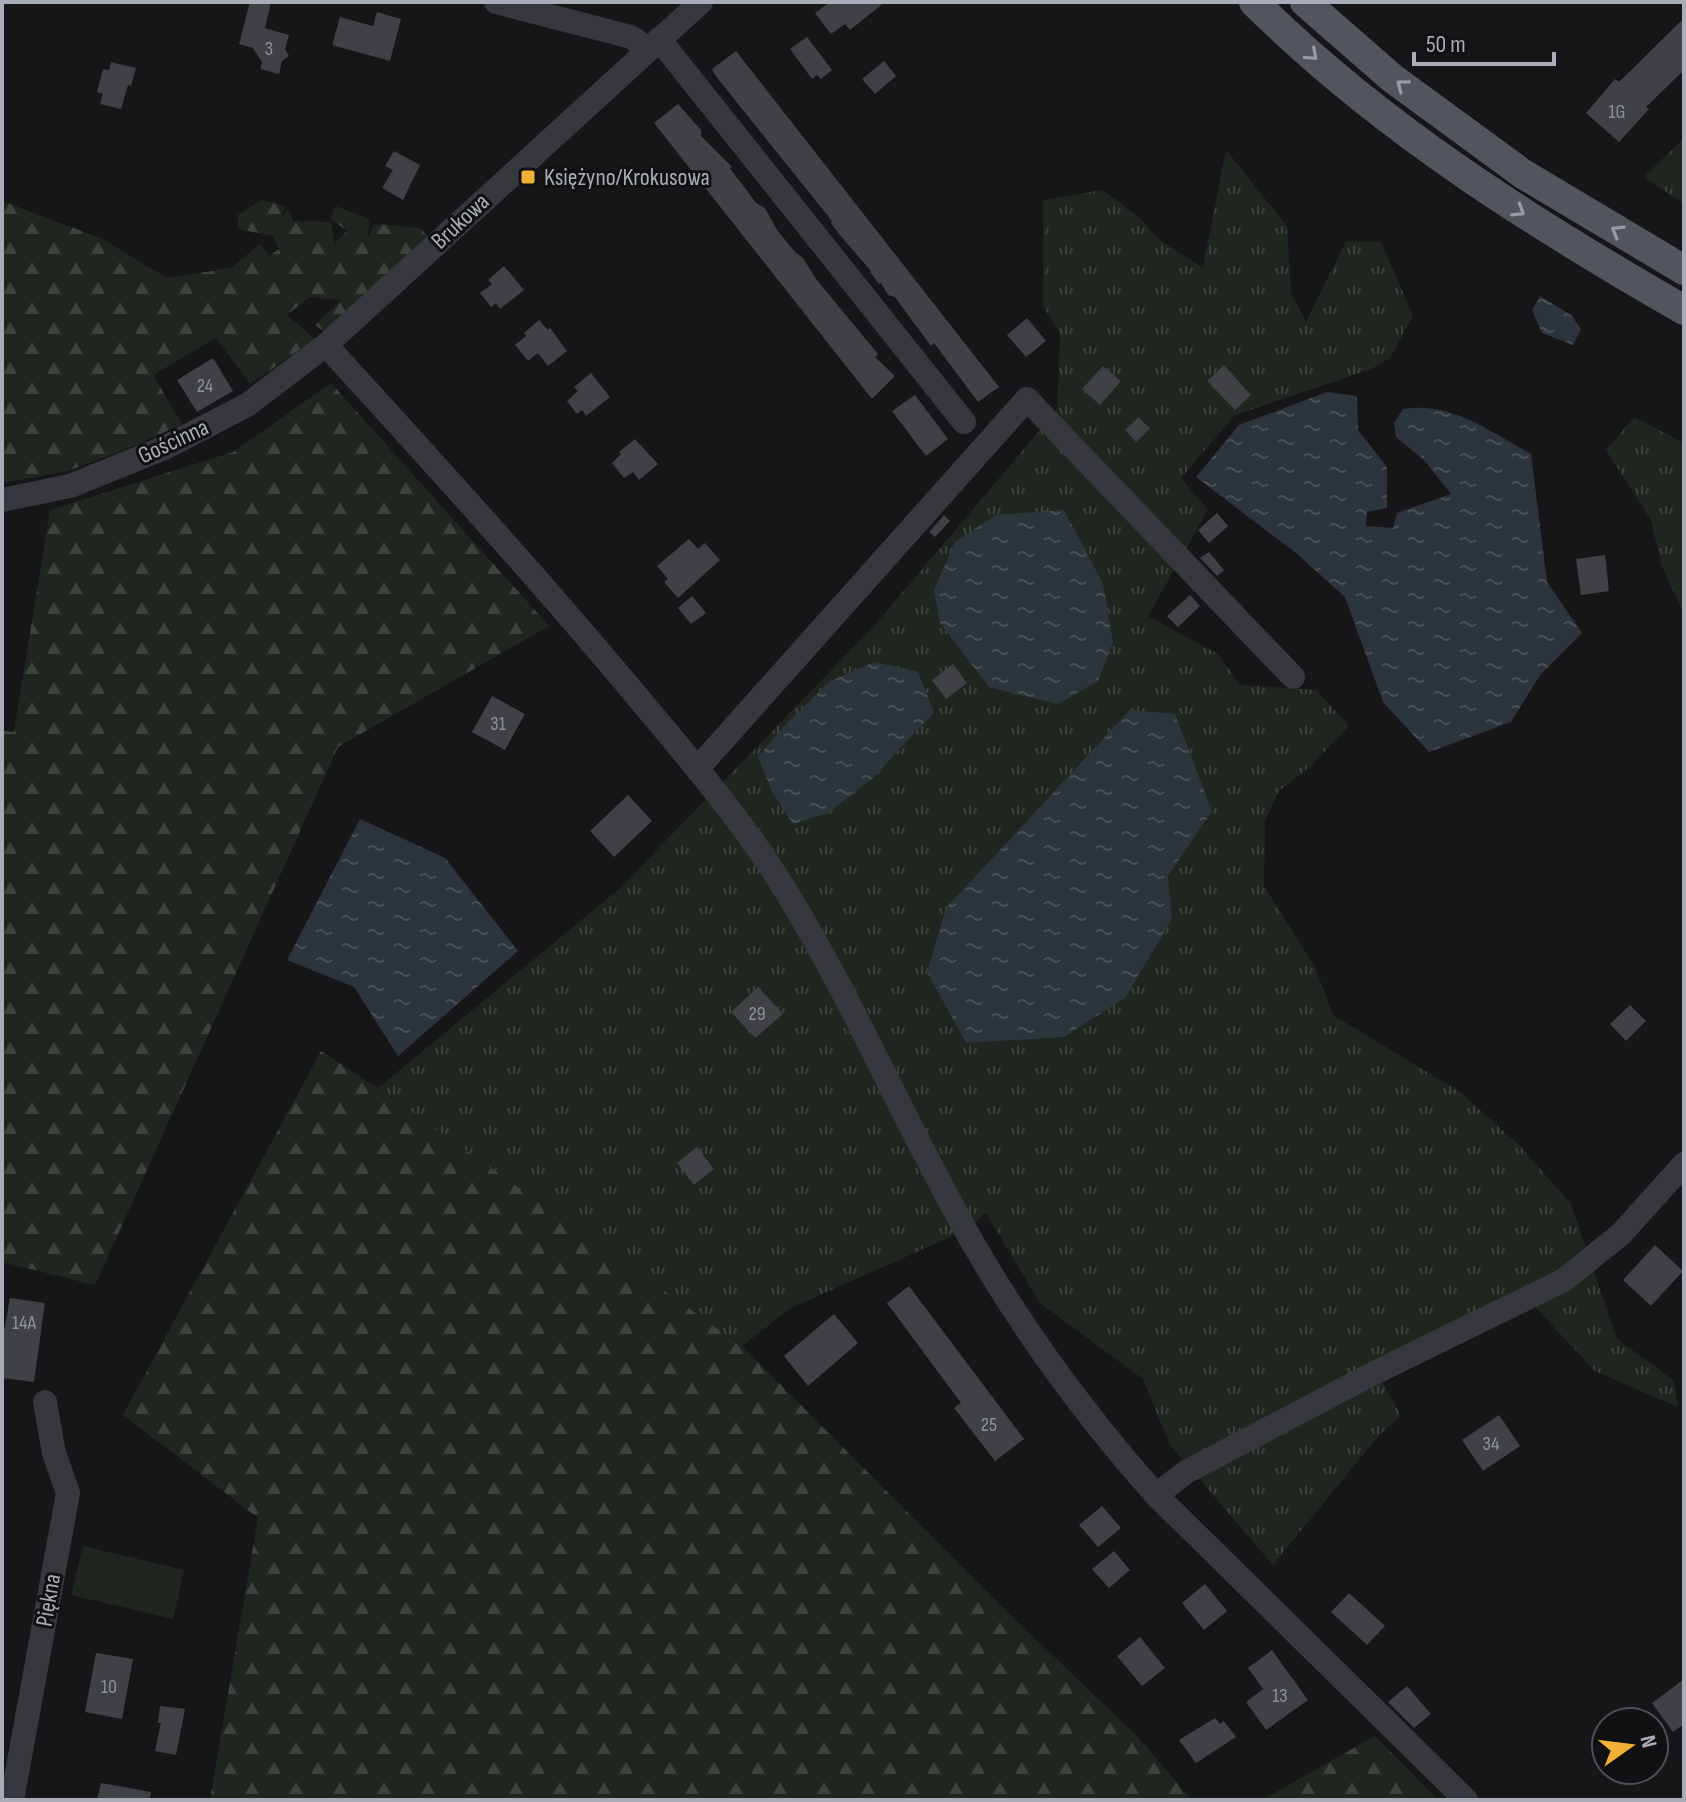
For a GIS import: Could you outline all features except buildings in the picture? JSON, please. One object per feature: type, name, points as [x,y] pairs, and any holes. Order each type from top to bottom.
[{"type":"main road","points":[[1254,2],[1369,105],[1500,199],[1684,310]]},
{"type":"main road","points":[[1305,2],[1392,78],[1523,174],[1684,270]]},
{"type":"street","points":[[496,2],[654,44],[964,422]]},
{"type":"street","name":"Brukowa","points":[[326,345],[701,2]]},
{"type":"street","points":[[326,345],[528,567],[697,769],[787,892],[956,1213],[1065,1382],[1122,1457],[1156,1495],[1466,1800]]},
{"type":"street","name":"Gościnna","points":[[2,500],[70,486],[164,448],[247,405],[326,345]]},
{"type":"street","points":[[697,769],[1027,399],[1293,677]]},
{"type":"street","points":[[1156,1495],[1186,1472],[1370,1375],[1564,1280],[1621,1234],[1684,1164]]},
{"type":"street","name":"Piękna","points":[[12,1800],[68,1493],[54,1453],[45,1402]]},
{"type":"green space","points":[[1684,138],[1684,204],[1644,177]]},
{"type":"green space","points":[[1226,150],[1287,226],[1291,293],[1306,322],[1346,241],[1381,242],[1413,316],[1390,358],[1371,369],[1235,415],[1181,478],[1208,510],[1148,616],[1218,654],[1240,685],[1316,690],[1349,726],[1311,766],[1279,791],[1265,821],[1264,886],[1315,967],[1333,1015],[1460,1092],[1519,1145],[1571,1204],[1617,1339],[1673,1380],[1678,1407],[1595,1371],[1519,1290],[1373,1365],[1401,1416],[1379,1435],[1273,1565],[1170,1445],[1143,1379],[1040,1303],[986,1213],[966,1230],[791,1308],[742,1346],[378,1088],[619,889],[874,626],[1057,410],[1060,334],[1043,306],[1043,200],[1103,190],[1140,218],[1158,239],[1203,268]]},
{"type":"green space","points":[[261,200],[285,206],[281,219],[288,209],[293,221],[331,222],[335,243],[347,231],[331,219],[335,206],[370,219],[367,238],[375,224],[421,228],[427,236],[325,332],[315,325],[341,300],[309,297],[287,315],[315,339],[250,384],[216,338],[153,375],[182,424],[68,471],[2,483],[2,201],[103,239],[166,278],[231,268],[260,244],[269,256],[279,249],[273,236],[238,229],[238,215]]},
{"type":"green space","points":[[331,383],[549,626],[338,747],[95,1285],[2,1262],[2,731],[14,732],[50,510],[233,452]]},
{"type":"green space","points":[[1634,417],[1684,443],[1684,614],[1662,567],[1651,520],[1606,450]]},
{"type":"green space","points":[[321,1051],[378,1088],[742,1346],[1000,1605],[1138,1737],[1192,1800],[210,1800],[258,1518],[123,1415]]},
{"type":"green space","points":[[83,1546],[184,1570],[173,1619],[71,1595]]},
{"type":"green space","points":[[1375,1736],[1438,1800],[1262,1800]]},
{"type":"water","points":[[1540,296],[1571,315],[1581,329],[1573,345],[1542,333],[1532,310]]},
{"type":"water","points":[[1327,392],[1357,396],[1358,430],[1387,467],[1387,508],[1367,512],[1366,526],[1393,528],[1397,513],[1451,494],[1424,460],[1396,437],[1394,423],[1403,409],[1421,408],[1454,414],[1531,454],[1547,582],[1582,633],[1540,675],[1511,722],[1429,752],[1383,702],[1345,597],[1296,553],[1196,477],[1239,425]]},
{"type":"water","points":[[1064,510],[1103,584],[1113,642],[1098,681],[1058,704],[989,687],[940,623],[934,590],[955,542],[996,515]]},
{"type":"water","points":[[874,662],[918,672],[934,712],[872,779],[828,813],[793,824],[773,794],[758,757],[829,682]]},
{"type":"water","points":[[1130,710],[1175,714],[1212,811],[1168,876],[1172,919],[1125,998],[1064,1037],[966,1043],[927,972],[946,908]]},
{"type":"water","points":[[360,819],[445,858],[518,951],[398,1056],[354,987],[287,960]]},
{"type":"place","name":"Księżyno/Krokusowa","points":[[528,177]]}]
